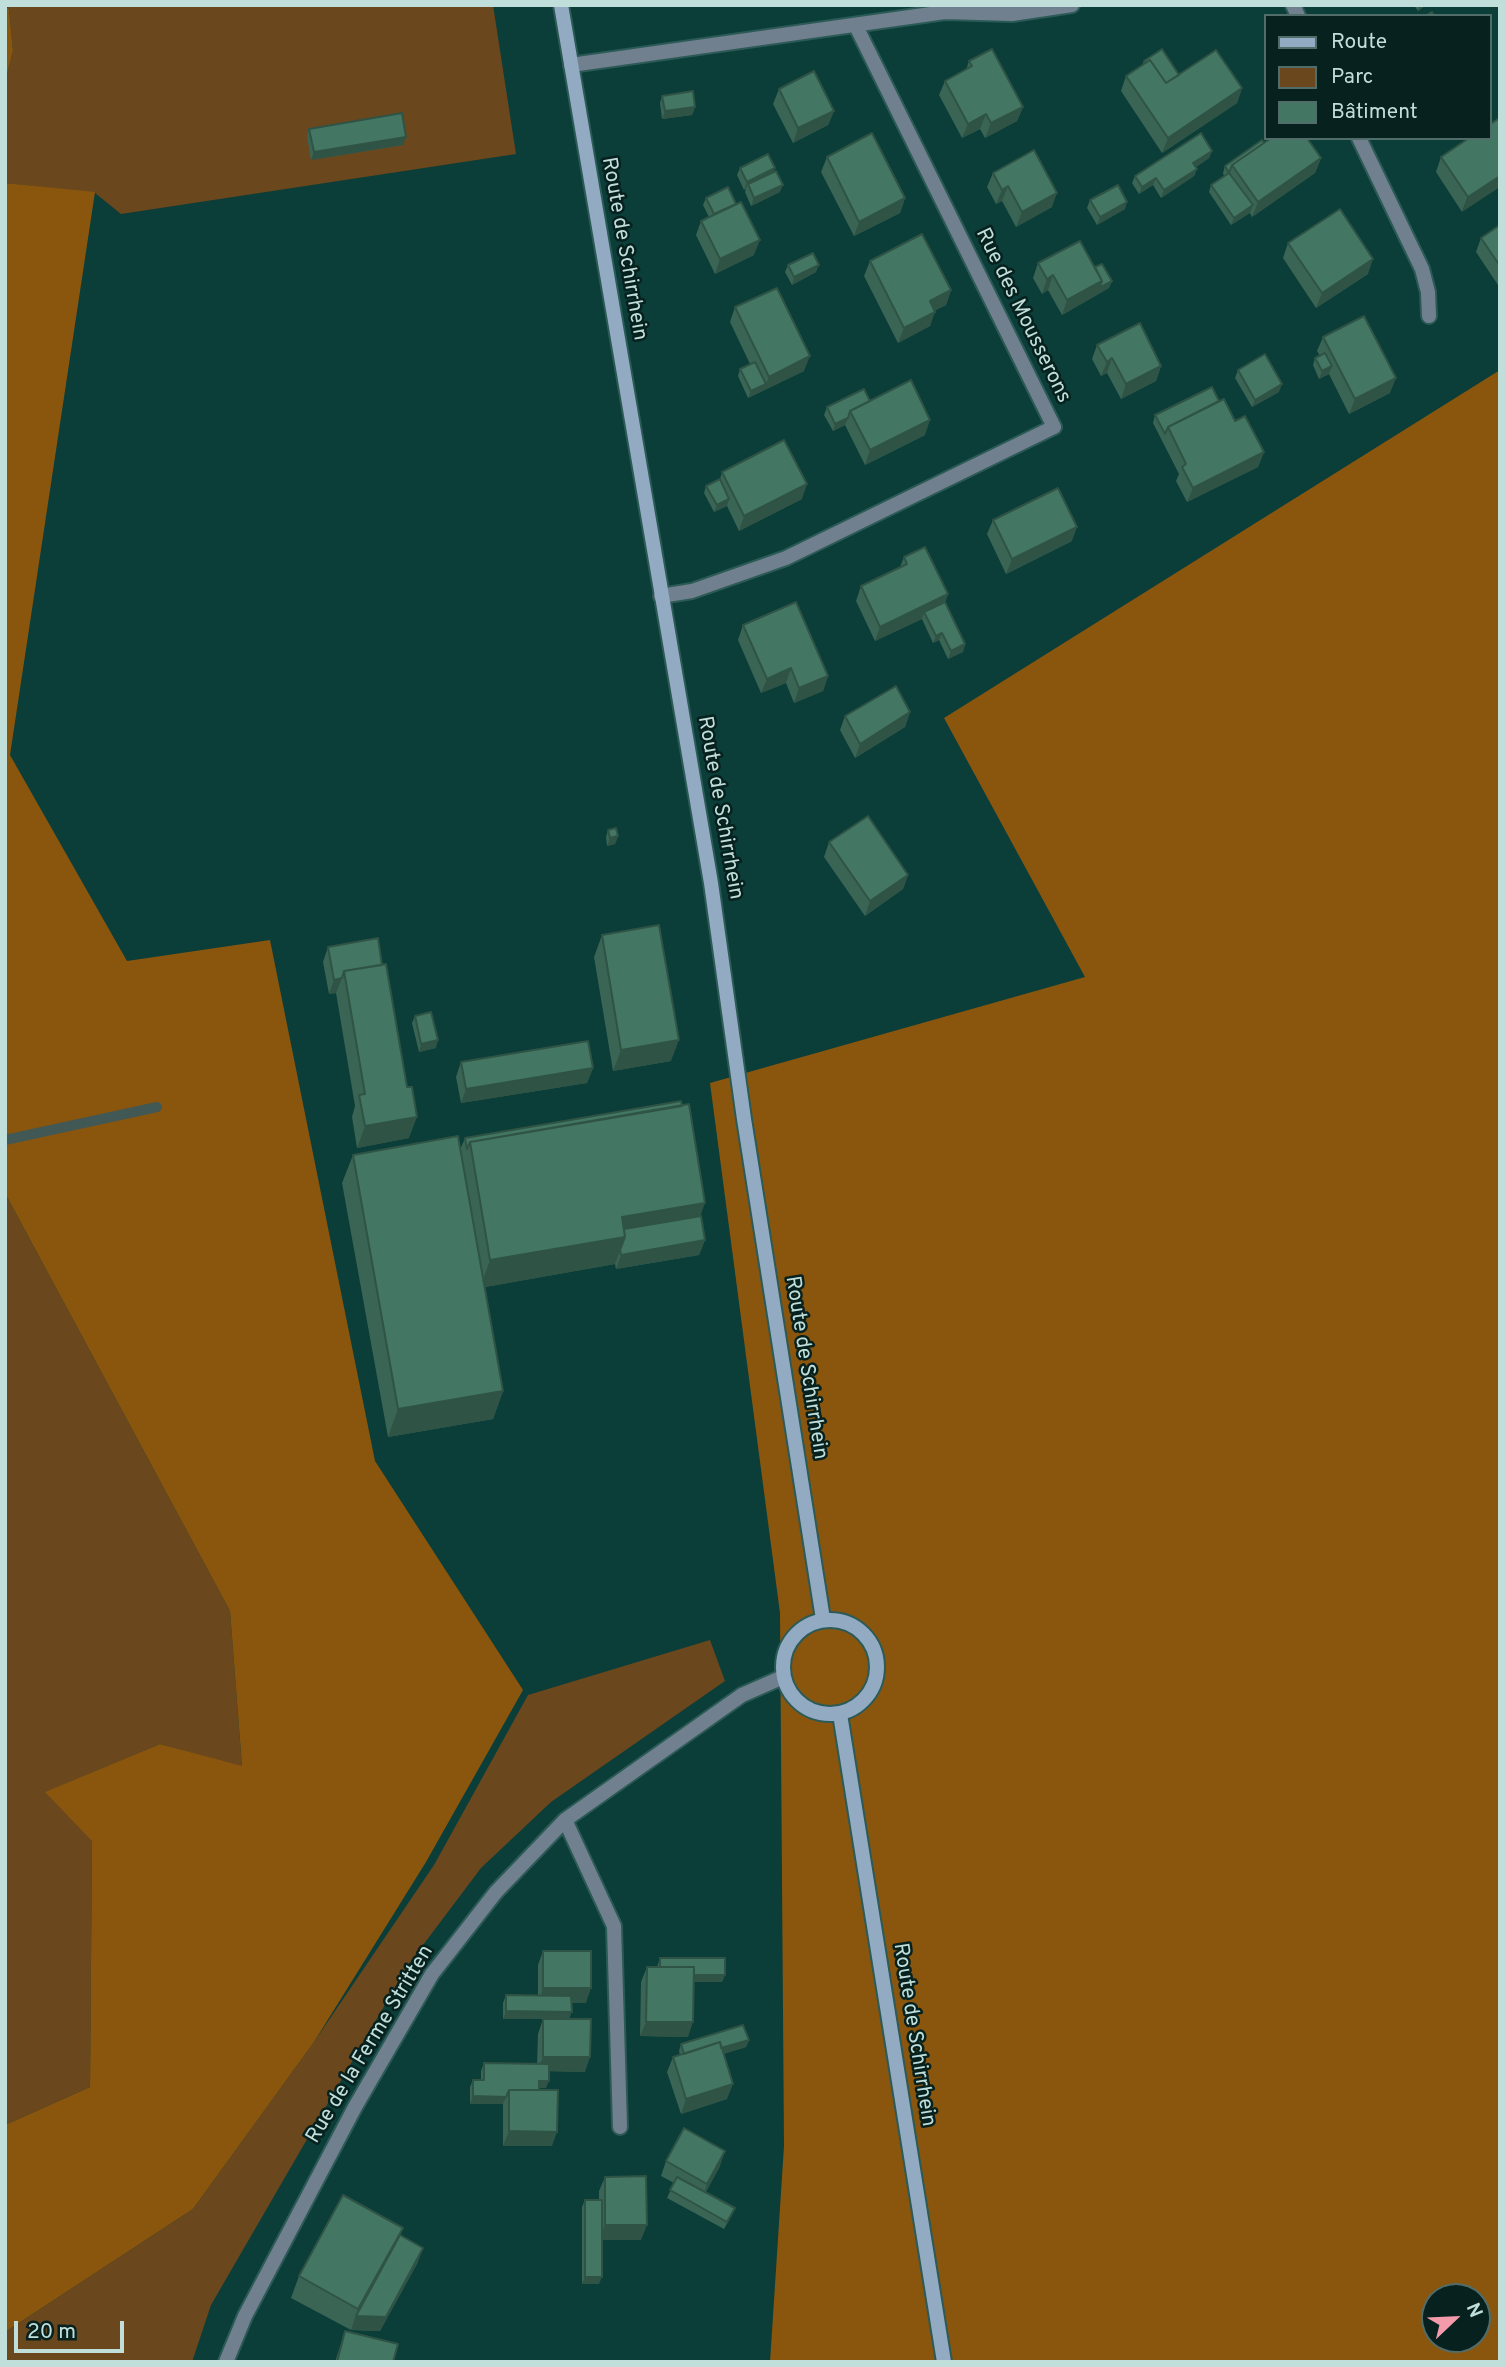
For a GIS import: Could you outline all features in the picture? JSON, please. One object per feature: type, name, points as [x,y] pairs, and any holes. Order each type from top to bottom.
[{"type":"street","name":"Route de Schirrhein","points":[[561,5],[713,895],[744,1119],[823,1619]]},
{"type":"street","points":[[570,65],[945,12],[1012,14],[1072,5]]},
{"type":"street","name":"Rue des Mousserons","points":[[661,596],[692,590],[786,558],[1054,427],[856,26]]},
{"type":"street","points":[[1360,140],[1422,269],[1428,292],[1429,316]]},
{"type":"street","points":[[823,1619],[842,1620],[865,1634],[877,1656],[876,1679],[865,1701],[840,1714],[810,1711],[793,1699],[783,1677],[786,1647],[799,1629],[823,1619]]},
{"type":"street","name":"Rue de la Ferme Stritten","points":[[226,2362],[244,2316],[300,2209],[432,1974],[496,1892],[565,1820],[742,1695],[783,1677]]},
{"type":"street","name":"Route de Schirrhein","points":[[840,1714],[944,2362]]},
{"type":"street","points":[[565,1820],[614,1926],[620,2127]]},
{"type":"green space","points":[[5,5],[493,5],[516,154],[121,214],[95,193],[5,183],[5,82],[13,51],[9,9]]},
{"type":"green space","points":[[5,1193],[230,1611],[242,1767],[160,1744],[46,1792],[92,1840],[90,2087],[5,2125]]},
{"type":"green space","points":[[710,1640],[725,1681],[551,1802],[481,1868],[408,1965],[211,2305],[192,2362],[5,2362],[5,2332],[193,2209],[314,2042],[434,1865],[528,1695]]},
{"type":"shaded area","points":[[5,6],[9,9],[13,51],[5,82]]},
{"type":"shaded area","points":[[5,183],[95,192],[10,755],[127,961],[270,940],[375,1461],[523,1690],[426,1862],[314,2042],[193,2209],[5,2332],[5,2125],[90,2087],[92,1841],[45,1792],[160,1744],[242,1766],[230,1611],[5,1193]]},
{"type":"shaded area","points":[[1500,370],[1500,2362],[770,2362],[784,2146],[780,1613],[710,1083],[1085,977],[944,718]]},
{"type":"building","points":[[992,49],[1023,107],[991,123],[986,114],[968,124],[945,81],[972,66],[969,61]]},
{"type":"building","points":[[1162,49],[1179,75],[1166,83],[1150,60],[1145,63],[1144,61]]},
{"type":"building","points":[[1216,50],[1242,88],[1168,138],[1126,76],[1150,60],[1166,83]]},
{"type":"building","points":[[814,71],[834,111],[798,128],[779,89]]},
{"type":"building","points":[[693,91],[695,107],[665,111],[662,96]]},
{"type":"building","points":[[402,113],[406,137],[314,152],[309,129]]},
{"type":"building","points":[[1498,119],[1500,122],[1500,176],[1468,197],[1441,157],[1466,140],[1491,140],[1491,124]]},
{"type":"building","points":[[872,133],[905,198],[859,222],[827,157]]},
{"type":"building","points":[[1201,133],[1212,151],[1193,163],[1197,169],[1164,190],[1156,178],[1142,187],[1135,176]]},
{"type":"building","points":[[1262,140],[1264,143],[1232,165],[1229,173],[1225,166]]},
{"type":"building","points":[[1268,140],[1308,140],[1321,158],[1258,202],[1232,165]]},
{"type":"building","points":[[1034,150],[1057,193],[1022,212],[1008,186],[1002,190],[993,173]]},
{"type":"building","points":[[768,154],[775,168],[747,182],[740,168]]},
{"type":"building","points":[[776,171],[783,185],[754,198],[748,184]]},
{"type":"building","points":[[1229,173],[1253,205],[1234,218],[1211,185]]},
{"type":"building","points":[[1118,185],[1127,202],[1100,217],[1090,200]]},
{"type":"building","points":[[728,187],[736,204],[714,214],[706,198]]},
{"type":"building","points":[[741,202],[760,240],[720,259],[701,221]]},
{"type":"building","points":[[1340,209],[1373,259],[1322,293],[1288,243]]},
{"type":"building","points":[[1500,225],[1500,266],[1481,238]]},
{"type":"building","points":[[922,234],[951,290],[930,301],[935,312],[904,328],[870,261]]},
{"type":"building","points":[[1080,241],[1102,281],[1067,300],[1053,275],[1047,279],[1038,263]]},
{"type":"building","points":[[813,253],[819,265],[794,277],[788,265]]},
{"type":"building","points":[[1102,264],[1112,281],[1099,288],[1102,281],[1095,267]]},
{"type":"building","points":[[777,288],[810,356],[769,377],[735,307]]},
{"type":"building","points":[[1364,316],[1396,378],[1355,399],[1323,337]]},
{"type":"building","points":[[1140,323],[1161,366],[1126,384],[1112,358],[1107,362],[1097,345]]},
{"type":"building","points":[[1325,353],[1332,366],[1322,371],[1315,358]]},
{"type":"building","points":[[1265,354],[1282,384],[1255,400],[1238,370]]},
{"type":"building","points":[[755,362],[766,384],[751,391],[740,369]]},
{"type":"building","points":[[911,380],[930,420],[870,450],[850,411]]},
{"type":"building","points":[[1212,387],[1219,401],[1168,427],[1165,434],[1155,415]]},
{"type":"building","points":[[864,389],[870,401],[850,411],[848,418],[835,424],[827,407]]},
{"type":"building","points":[[1224,399],[1235,421],[1245,416],[1264,452],[1193,488],[1182,467],[1186,464],[1168,427]]},
{"type":"building","points":[[784,440],[807,484],[744,516],[722,472]]},
{"type":"building","points":[[720,479],[729,499],[717,505],[706,486]]},
{"type":"building","points":[[1058,488],[1077,527],[1012,559],[993,520]]},
{"type":"building","points":[[925,547],[948,594],[880,627],[861,586],[907,564],[904,557]]},
{"type":"building","points":[[796,602],[828,676],[799,688],[791,668],[767,679],[743,625]]},
{"type":"building","points":[[945,602],[965,644],[951,651],[942,633],[936,636],[924,612]]},
{"type":"building","points":[[896,686],[910,712],[860,744],[845,716]]},
{"type":"building","points":[[868,816],[908,875],[870,901],[829,842]]},
{"type":"building","points":[[616,828],[618,836],[610,838],[608,830]]},
{"type":"building","points":[[659,925],[679,1040],[621,1050],[602,935]]},
{"type":"building","points":[[378,938],[382,965],[344,971],[342,978],[334,980],[328,947]]},
{"type":"building","points":[[386,964],[407,1087],[412,1087],[417,1117],[365,1126],[359,1095],[365,1094],[344,971]]},
{"type":"building","points":[[431,1012],[438,1040],[421,1044],[415,1016]]},
{"type":"building","points":[[588,1041],[593,1068],[466,1089],[461,1062]]},
{"type":"building","points":[[681,1101],[682,1106],[470,1142],[467,1149],[465,1138]]},
{"type":"building","points":[[689,1104],[705,1203],[622,1217],[625,1237],[490,1260],[470,1142]]},
{"type":"building","points":[[458,1136],[503,1391],[398,1409],[353,1155]]},
{"type":"building","points":[[701,1216],[705,1240],[621,1255],[624,1229]]},
{"type":"building","points":[[543,1951],[591,1951],[591,1988],[543,1988]]},
{"type":"building","points":[[660,1958],[725,1958],[725,1975],[694,1975],[694,1967],[660,1967]]},
{"type":"building","points":[[647,1967],[694,1967],[693,2022],[646,2022]]},
{"type":"building","points":[[506,1995],[571,1996],[572,2012],[506,2011]]},
{"type":"building","points":[[543,2019],[591,2019],[590,2057],[543,2057]]},
{"type":"building","points":[[743,2025],[749,2040],[721,2048],[720,2042],[684,2054],[681,2044]]},
{"type":"building","points":[[720,2042],[733,2084],[686,2099],[673,2057]]},
{"type":"building","points":[[484,2063],[549,2064],[549,2081],[539,2081],[539,2090],[509,2090],[506,2097],[473,2096],[473,2080],[484,2080]]},
{"type":"building","points":[[509,2090],[558,2090],[557,2132],[509,2131]]},
{"type":"building","points":[[684,2128],[725,2151],[707,2184],[666,2161]]},
{"type":"building","points":[[646,2176],[647,2225],[605,2225],[605,2177]]},
{"type":"building","points":[[677,2177],[735,2208],[727,2222],[670,2190]]},
{"type":"building","points":[[343,2195],[403,2228],[358,2309],[299,2276]]},
{"type":"building","points":[[585,2200],[602,2200],[602,2277],[585,2277]]},
{"type":"building","points":[[400,2235],[423,2248],[386,2317],[356,2316]]},
{"type":"building","points":[[345,2331],[398,2344],[393,2362],[337,2362]]},
{"type":"waterway","points":[[5,1140],[157,1107]]}]
